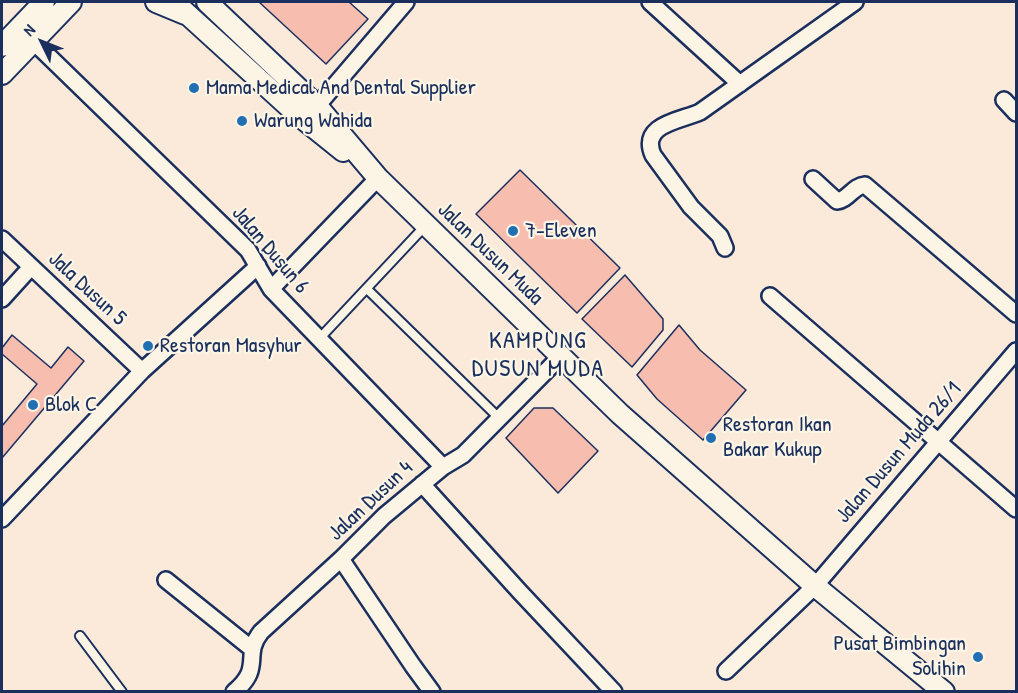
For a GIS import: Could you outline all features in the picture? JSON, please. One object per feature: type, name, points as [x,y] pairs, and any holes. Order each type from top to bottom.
[{"type":"main road","points":[[156,2],[190,16]]},
{"type":"main road","points":[[174,2],[297,114],[378,178]]},
{"type":"main road","points":[[2,74],[71,4]]},
{"type":"main road","name":"Jalan Dusun Muda","points":[[218,5],[317,106],[378,178],[560,357],[620,414],[815,586],[938,690]]},
{"type":"main road","points":[[2,46],[38,6]]},
{"type":"street","points":[[317,106],[406,2]]},
{"type":"street","points":[[650,2],[740,84]]},
{"type":"street","points":[[725,248],[720,236],[691,207],[652,155],[649,147],[651,138],[665,123],[700,112],[855,2]]},
{"type":"street","name":"Jalan Dusun 6","points":[[33,41],[248,250],[271,289],[443,467]]},
{"type":"street","points":[[1004,100],[1017,113]]},
{"type":"street","points":[[271,289],[378,178]]},
{"type":"street","points":[[813,178],[837,201],[843,200],[860,186],[867,186],[1017,314]]},
{"type":"street","name":"Jala Dusun 5","points":[[2,238],[141,371]]},
{"type":"street","points":[[2,519],[141,371],[258,266]]},
{"type":"street","points":[[2,299],[31,267]]},
{"type":"street","points":[[770,296],[1017,509]]},
{"type":"street","name":"Jalan Dusun Muda 26/1","points":[[726,671],[815,586],[1017,351]]},
{"type":"street","name":"Jalan Dusun 4","points":[[234,692],[250,675],[254,640],[261,632],[384,516],[443,467],[463,455],[560,357]]},
{"type":"street","points":[[422,484],[614,692]]},
{"type":"street","points":[[341,559],[432,692]]},
{"type":"street","points":[[166,580],[252,650]]},
{"type":"lane","points":[[319,339],[426,225]]},
{"type":"lane","points":[[367,289],[499,418]]},
{"type":"lane","points":[[80,636],[122,692]]},
{"type":"building","points":[[259,2],[349,2],[368,19],[326,64]]},
{"type":"building","points":[[520,170],[620,268],[577,313],[476,214]]},
{"type":"building","points":[[625,275],[663,319],[663,330],[632,367],[582,319]]},
{"type":"building","points":[[679,325],[700,350],[746,390],[703,440],[657,399],[637,375]]},
{"type":"building","name":"Blok C","points":[[12,335],[51,368],[68,347],[84,361],[2,458],[2,426],[37,384],[2,354],[2,348]]},
{"type":"building","points":[[534,408],[553,408],[598,451],[558,493],[506,438]]},
{"type":"place","name":"Mama Medical And Dental Supplier","points":[[194,88]]},
{"type":"place","name":"Warung Wahida","points":[[242,121]]},
{"type":"place","name":"7-Eleven","points":[[513,231]]},
{"type":"place","name":"Restoran Masyhur","points":[[148,346]]},
{"type":"place","name":"Blok C","points":[[33,405]]},
{"type":"place","name":"Restoran Ikan Bakar Kukup","points":[[711,438]]},
{"type":"place","name":"Pusat Bimbingan Solihin","points":[[978,657]]},
{"type":"district","name":"KAMPUNG DUSUN MUDA","points":[[538,356]]}]
